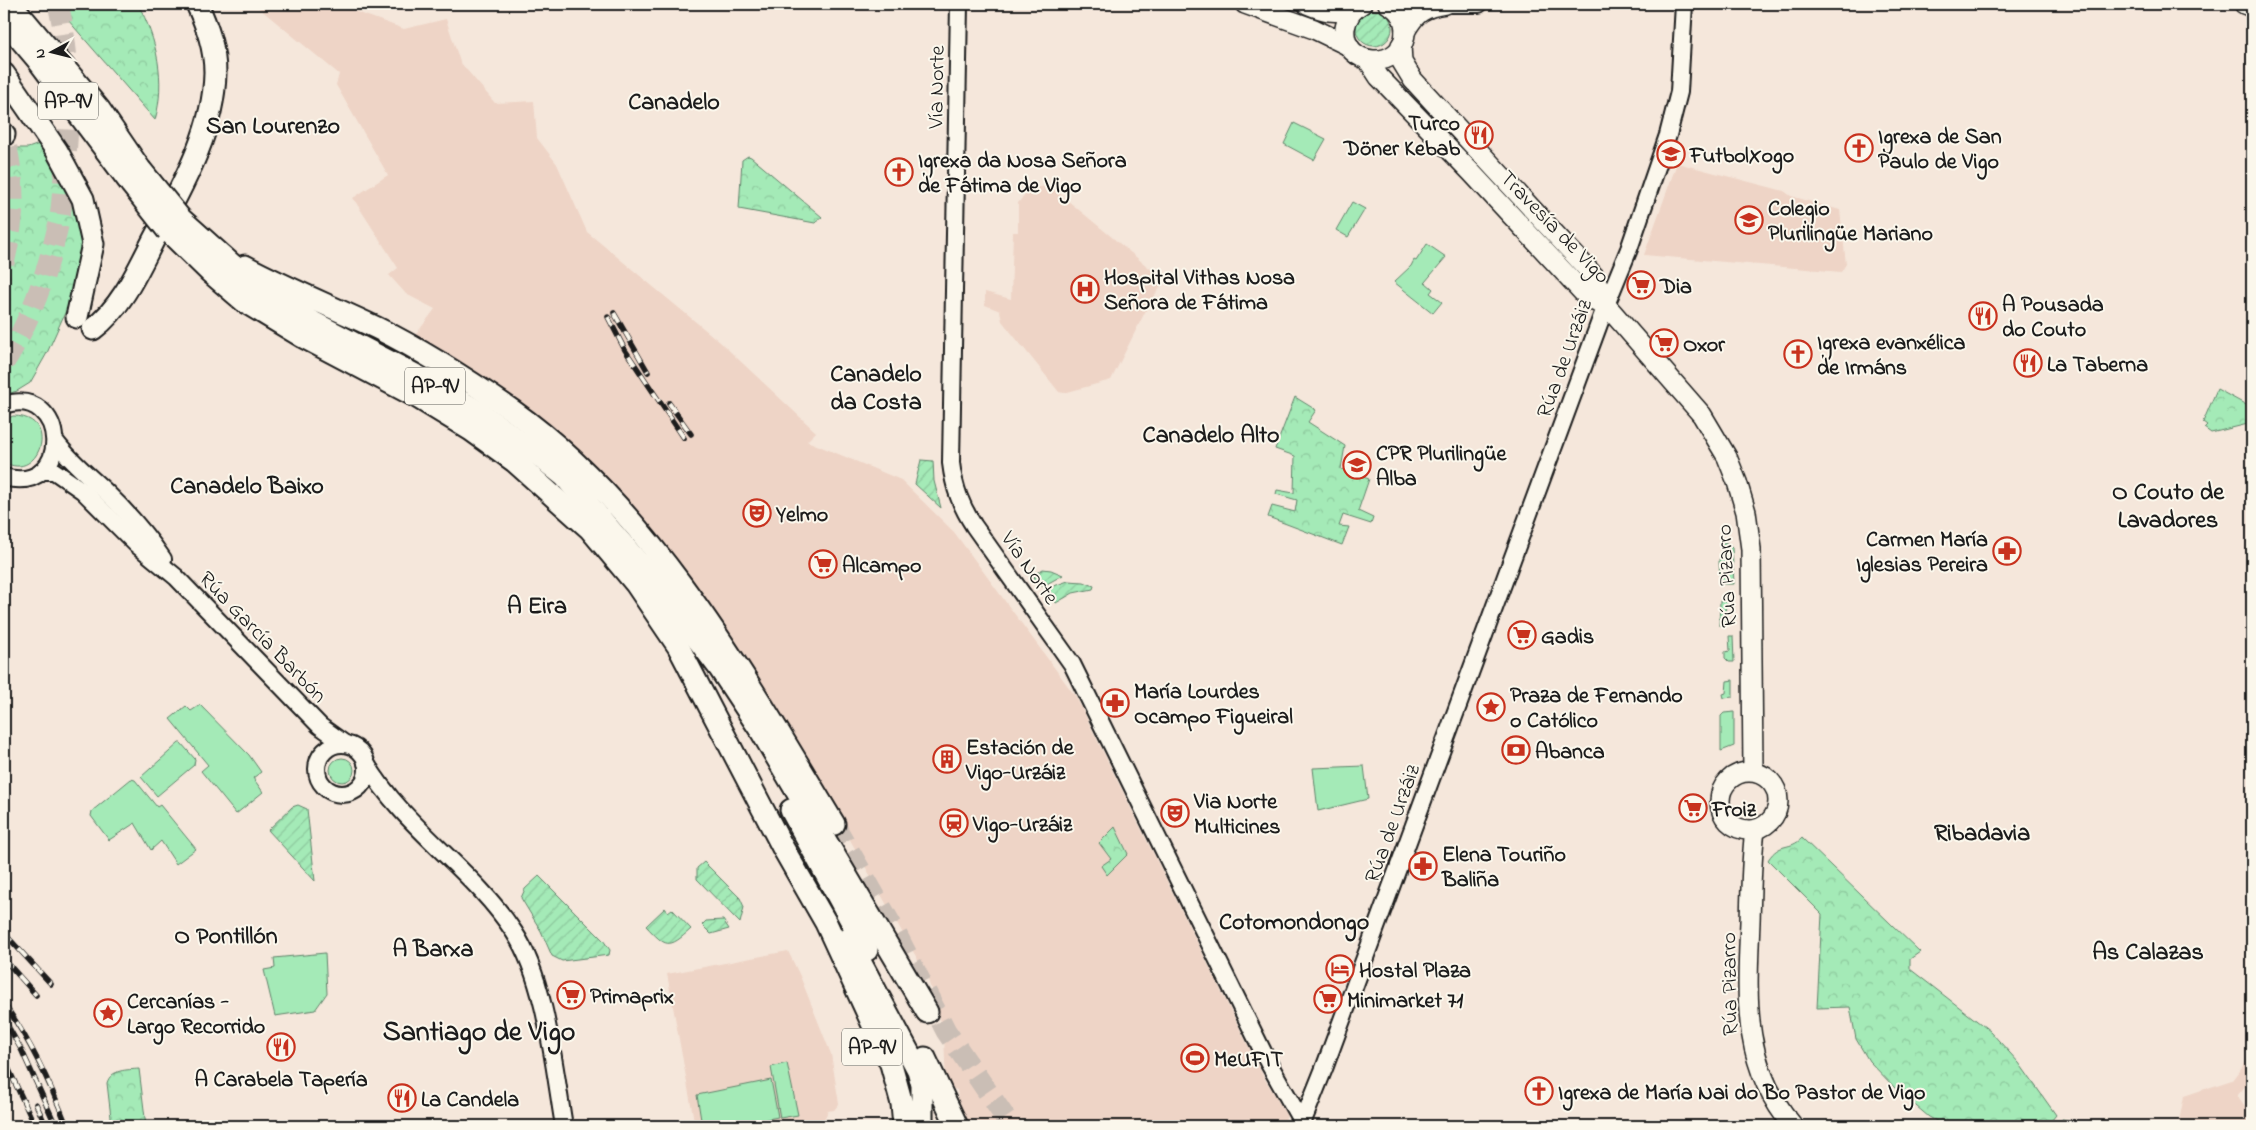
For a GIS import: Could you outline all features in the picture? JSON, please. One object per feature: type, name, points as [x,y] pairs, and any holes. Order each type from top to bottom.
[{"type":"highway","name":"AP-9V","points":[[11,4],[99,109],[136,177]]},
{"type":"highway","name":"AP-9V","points":[[4,74],[57,151],[83,199],[92,244],[85,323],[112,312],[138,270],[176,198],[200,145],[212,104],[214,73],[212,44],[197,4]]},
{"type":"highway","name":"AP-9V","points":[[4,20],[136,177],[210,272],[245,302],[303,337],[417,397],[471,430],[514,461],[590,529],[636,584]]},
{"type":"highway","name":"AP-9V","points":[[174,225],[210,247],[257,287],[285,305],[429,382],[478,412],[524,444],[564,476],[661,591]]},
{"type":"highway","points":[[210,247],[251,269],[379,329],[436,361],[512,410],[577,465],[603,490],[647,542],[702,614],[764,707],[834,824]]},
{"type":"highway","points":[[636,584],[678,646],[826,923],[891,1064],[902,1104],[904,1126]]},
{"type":"highway","points":[[636,584],[666,612],[691,650],[740,736],[913,1062],[922,1085],[922,1126]]},
{"type":"highway","points":[[661,591],[720,669],[761,731],[927,1012]]},
{"type":"highway","points":[[661,591],[736,713],[793,814],[928,1063],[957,1126]]},
{"type":"highway","name":"AP-9V","points":[[796,870],[880,1065],[893,1126]]},
{"type":"main road","name":"Vía Norte","points":[[959,4],[951,463],[955,488],[962,507],[974,526],[1072,664],[1268,1062],[1292,1103],[1301,1124]]},
{"type":"main road","points":[[1245,4],[1312,28],[1349,46]]},
{"type":"main road","points":[[1308,4],[1320,11],[1332,13],[1357,7]]},
{"type":"main road","points":[[1308,4],[1331,4]]},
{"type":"main road","points":[[1368,60],[1387,58],[1399,20],[1427,7],[1446,4],[1479,4]]},
{"type":"main road","name":"Rúa de Urzáiz","points":[[1301,1124],[1325,1066],[1606,305],[1629,249],[1668,135],[1679,92],[1684,4]]},
{"type":"main road","points":[[2244,4],[2252,7]]},
{"type":"main road","points":[[1349,46],[1345,34],[1346,21],[1357,7]]},
{"type":"main road","name":"Travesía de Vigo","points":[[1399,20],[1402,62],[1413,80],[1594,276],[1606,305]]},
{"type":"main road","name":"Travesía de Vigo","points":[[1349,46],[1359,56],[1368,60],[1385,83],[1590,300],[1606,305]]},
{"type":"main road","name":"Rúa Pizarro","points":[[1606,305],[1702,415],[1727,458],[1737,482],[1746,512],[1751,549],[1753,771]]},
{"type":"main road","name":"Rúa García Barbón","points":[[4,405],[23,403],[36,407],[51,422],[56,442],[70,460],[103,489],[134,522],[176,577]]},
{"type":"main road","points":[[4,477],[21,480],[42,471],[54,452],[56,442]]},
{"type":"main road","name":"Rúa García Barbón","points":[[42,471],[54,471],[83,491],[136,544],[176,577],[320,726],[345,744]]},
{"type":"main road","name":"Rúa García Barbón","points":[[320,726],[325,738],[326,751]]},
{"type":"main road","points":[[366,763],[365,778],[357,789],[349,793],[337,793],[324,785],[319,777],[318,766],[326,751],[337,745],[345,744],[356,748],[394,802],[495,907],[515,933],[534,973],[543,1008],[564,1126]]},
{"type":"main road","points":[[1753,771],[1764,776],[1773,784],[1779,802],[1777,812],[1772,820],[1764,827],[1755,830],[1746,831],[1730,824],[1720,809],[1722,790],[1734,775],[1743,772],[1753,771]]},
{"type":"main road","points":[[357,789],[373,791],[394,802]]},
{"type":"main road","name":"Rúa Pizarro","points":[[1755,830],[1748,979],[1749,1031],[1756,1061],[1766,1087],[1793,1126]]},
{"type":"shaded area","points":[[254,4],[348,4],[354,11],[404,29],[446,19],[460,62],[495,103],[534,101],[537,138],[557,164],[587,232],[720,342],[816,432],[807,441],[901,480],[954,532],[1076,697],[1262,1074],[1287,1116],[1281,1126],[966,1126],[959,1109],[957,1090],[946,1086],[944,1035],[927,976],[849,838],[689,594],[483,392],[405,357],[414,337],[435,309],[406,294],[389,275],[398,268],[353,198],[388,175],[336,85],[339,74]]},
{"type":"shaded area","name":"Colegio Plurilingüe Mariano","points":[[1677,163],[1784,191],[1791,196],[1840,210],[1846,264],[1841,272],[1644,255]]},
{"type":"shaded area","name":"Hospital Vithas Nosa Señora de Fátima","points":[[1050,186],[1165,281],[1151,300],[1111,380],[1064,393],[1059,392],[1002,321],[1000,311],[985,305],[985,292],[1011,299],[1013,232],[1018,232],[1018,203],[1030,188]]},
{"type":"shaded area","points":[[788,951],[831,1054],[839,1104],[834,1110],[828,1111],[821,1126],[695,1126],[667,974]]},
{"type":"shaded area","points":[[2252,1054],[2252,1078],[2237,1096],[2252,1117],[2252,1126],[2178,1126],[2184,1096],[2232,1080]]},
{"type":"green space","points":[[54,4],[138,4],[150,31],[158,60],[160,90],[155,120]]},
{"type":"green space","points":[[1374,10],[1381,11],[1387,15],[1391,21],[1391,35],[1387,41],[1381,45],[1374,46],[1367,45],[1361,41],[1357,35],[1356,28],[1357,21],[1361,15],[1367,11]]},
{"type":"green space","points":[[1294,123],[1326,139],[1314,160],[1284,144]]},
{"type":"green space","points":[[42,143],[73,199],[82,242],[81,266],[73,295],[47,353],[30,383],[17,391],[4,395],[4,148],[28,148]]},
{"type":"green space","points":[[748,156],[822,217],[815,223],[739,209],[742,160]]},
{"type":"green space","points":[[1352,202],[1365,209],[1348,237],[1336,230]]},
{"type":"green space","points":[[1427,244],[1446,257],[1425,282],[1433,289],[1430,293],[1442,302],[1433,313],[1394,282],[1411,266],[1414,260],[1416,261]]},
{"type":"green space","points":[[2217,389],[2252,408],[2252,423],[2211,433],[2204,428],[2207,425],[2203,422]]},
{"type":"green space","points":[[1295,397],[1316,410],[1308,422],[1345,446],[1341,469],[1369,479],[1358,511],[1373,518],[1371,524],[1343,515],[1339,526],[1349,527],[1342,545],[1268,517],[1272,506],[1295,512],[1297,500],[1276,494],[1277,490],[1294,493],[1295,456],[1275,449]]},
{"type":"green space","points":[[13,416],[28,419],[37,426],[41,436],[40,447],[35,457],[27,464],[16,466],[4,462],[4,420]]},
{"type":"green space","points":[[921,460],[933,461],[934,481],[941,508],[915,484]]},
{"type":"green space","points":[[1720,542],[1727,543],[1732,548],[1734,584],[1723,584],[1720,581],[1719,560],[1724,547]]},
{"type":"green space","points":[[1043,569],[1063,575],[1043,586],[1038,585],[1034,580],[1035,574]]},
{"type":"green space","points":[[1068,581],[1084,582],[1094,586],[1093,589],[1073,593],[1056,603],[1049,590]]},
{"type":"green space","points":[[1720,601],[1728,602],[1728,606],[1725,606],[1729,621],[1724,621],[1724,625],[1719,625]]},
{"type":"green space","points":[[1729,636],[1733,636],[1734,662],[1729,662],[1725,658],[1725,652],[1730,651]]},
{"type":"green space","points":[[1733,680],[1733,697],[1724,698],[1723,694],[1726,693],[1727,681]]},
{"type":"green space","points":[[200,705],[249,755],[261,772],[253,778],[263,792],[236,814],[201,771],[208,765],[170,719],[186,706],[191,711]]},
{"type":"green space","points":[[1734,712],[1734,746],[1721,751],[1721,716],[1724,713]]},
{"type":"green space","points":[[179,743],[195,759],[194,765],[157,796],[141,777]]},
{"type":"green space","points":[[342,758],[351,761],[354,770],[351,779],[342,782],[333,779],[330,770],[333,761]]},
{"type":"green space","points":[[1364,766],[1368,799],[1318,811],[1313,768]]},
{"type":"green space","points":[[131,779],[135,780],[157,807],[160,805],[196,849],[176,864],[161,841],[151,850],[135,823],[109,840],[91,816],[92,811]]},
{"type":"green space","points":[[298,805],[307,809],[315,881],[268,830],[292,807]]},
{"type":"green space","points":[[1115,827],[1128,854],[1107,875],[1101,866],[1111,859],[1099,843]]},
{"type":"green space","points":[[1802,838],[1920,952],[1910,959],[1910,969],[1990,1031],[2019,1063],[2056,1115],[2047,1126],[1946,1126],[1929,1117],[1897,1090],[1869,1061],[1856,1039],[1850,1007],[1817,1008],[1822,914],[1768,860],[1777,850],[1798,842]]},
{"type":"green space","points":[[704,862],[740,898],[744,907],[740,923],[697,879],[697,868]]},
{"type":"green space","points":[[539,876],[603,940],[610,950],[609,955],[562,961],[552,956],[541,931],[521,898],[525,889]]},
{"type":"green space","points":[[665,908],[668,912],[672,909],[691,929],[672,943],[663,942],[646,926]]},
{"type":"green space","points":[[723,920],[729,929],[711,934],[702,925],[706,921]]},
{"type":"green space","points":[[325,953],[327,993],[315,1010],[275,1016],[264,970],[275,968],[274,958]]},
{"type":"green space","points":[[787,1063],[798,1115],[780,1118],[771,1067]]},
{"type":"green space","points":[[139,1069],[146,1126],[112,1126],[107,1083],[109,1078],[120,1071]]},
{"type":"green space","points":[[771,1080],[778,1117],[730,1126],[702,1126],[697,1095]]},
{"type":"green space","points":[[2062,1119],[2096,1125],[2096,1126],[2061,1126]]},
{"type":"tunnel","points":[[4,363],[22,331],[37,297],[54,244],[60,214],[68,134],[68,68],[63,25],[58,4]]},
{"type":"tunnel","points":[[4,135],[11,169],[13,199],[11,229],[4,263]]},
{"type":"tunnel","points":[[834,824],[894,929],[946,1031],[1011,1126]]},
{"type":"railway","points":[[614,313],[648,372]]},
{"type":"railway","points":[[608,317],[625,350],[684,438]]},
{"type":"railway","points":[[669,403],[691,434]]},
{"type":"railway","points":[[4,933],[51,984]]},
{"type":"railway","points":[[4,959],[36,995]]},
{"type":"railway","points":[[4,1004],[23,1033],[39,1063],[67,1126]]},
{"type":"railway","points":[[4,1019],[22,1051],[56,1126]]},
{"type":"railway","points":[[4,1059],[35,1126]]},
{"type":"railway","points":[[36,1104],[46,1126]]},
{"type":"place","name":"Turco Döner Kebab","points":[[1479,135]]},
{"type":"place","name":"Igrexa de San Paulo de Vigo","points":[[1859,148]]},
{"type":"place","name":"FutbolXogo","points":[[1671,154]]},
{"type":"place","name":"Igrexa da Nosa Señora de Fátima de Vigo","points":[[899,172]]},
{"type":"place","name":"Colegio Plurilingüe Mariano","points":[[1749,220]]},
{"type":"place","name":"Dia","points":[[1641,285]]},
{"type":"place","name":"Hospital Vithas Nosa Señora de Fátima","points":[[1085,289]]},
{"type":"place","name":"A Pousada do Couto","points":[[1983,316]]},
{"type":"place","name":"Oxor","points":[[1664,343]]},
{"type":"place","name":"Igrexa evanxélica de Irmáns","points":[[1798,354]]},
{"type":"place","name":"La Taberna","points":[[2028,363]]},
{"type":"place","name":"CPR Plurilingüe Alba","points":[[1357,465]]},
{"type":"place","name":"Yelmo","points":[[757,513]]},
{"type":"place","name":"Carmen María Iglesias Pereira","points":[[2007,551]]},
{"type":"place","name":"Alcampo","points":[[823,564]]},
{"type":"place","name":"Gadis","points":[[1522,635]]},
{"type":"place","name":"María Lourdes Ocampo Figueiral","points":[[1115,703]]},
{"type":"place","name":"Praza de Fernando o Católico","points":[[1491,707]]},
{"type":"place","name":"Abanca","points":[[1516,750]]},
{"type":"place","name":"Estación de Vigo-Urzáiz","points":[[947,759]]},
{"type":"place","name":"Froiz","points":[[1693,808]]},
{"type":"place","name":"Via Norte Multicines","points":[[1175,813]]},
{"type":"place","name":"Vigo-Urzáiz","points":[[954,823]]},
{"type":"place","name":"Elena Touriño Baliña","points":[[1423,866]]},
{"type":"place","name":"Hostal Plaza","points":[[1340,969]]},
{"type":"place","name":"Primaprix","points":[[571,995]]},
{"type":"place","name":"Minimarket 71","points":[[1328,999]]},
{"type":"place","name":"Cercanías - Largo Recorrido","points":[[108,1013]]},
{"type":"place","name":"A Carabela Tapería","points":[[281,1047]]},
{"type":"place","name":"MeUFIT","points":[[1195,1058]]},
{"type":"place","name":"Igrexa de María Nai do Bo Pastor de Vigo","points":[[1539,1091]]},
{"type":"place","name":"La Candela","points":[[402,1098]]},
{"type":"district","name":"Canadelo","points":[[674,101]]},
{"type":"district","name":"San Lourenzo","points":[[273,125]]},
{"type":"district","name":"Canadelo da Costa","points":[[876,387]]},
{"type":"district","name":"Canadelo Alto","points":[[1211,434]]},
{"type":"district","name":"Canadelo Baixo","points":[[247,485]]},
{"type":"district","name":"O Couto de Lavadores","points":[[2168,505]]},
{"type":"district","name":"A Eira","points":[[537,605]]},
{"type":"district","name":"Ribadavia","points":[[1982,832]]},
{"type":"district","name":"Cotomondongo","points":[[1294,921]]},
{"type":"district","name":"O Pontillón","points":[[226,935]]},
{"type":"district","name":"A Barxa","points":[[433,948]]},
{"type":"district","name":"As Calazas","points":[[2148,951]]},
{"type":"district","name":"Santiago de Vigo","points":[[479,1030]]}]
